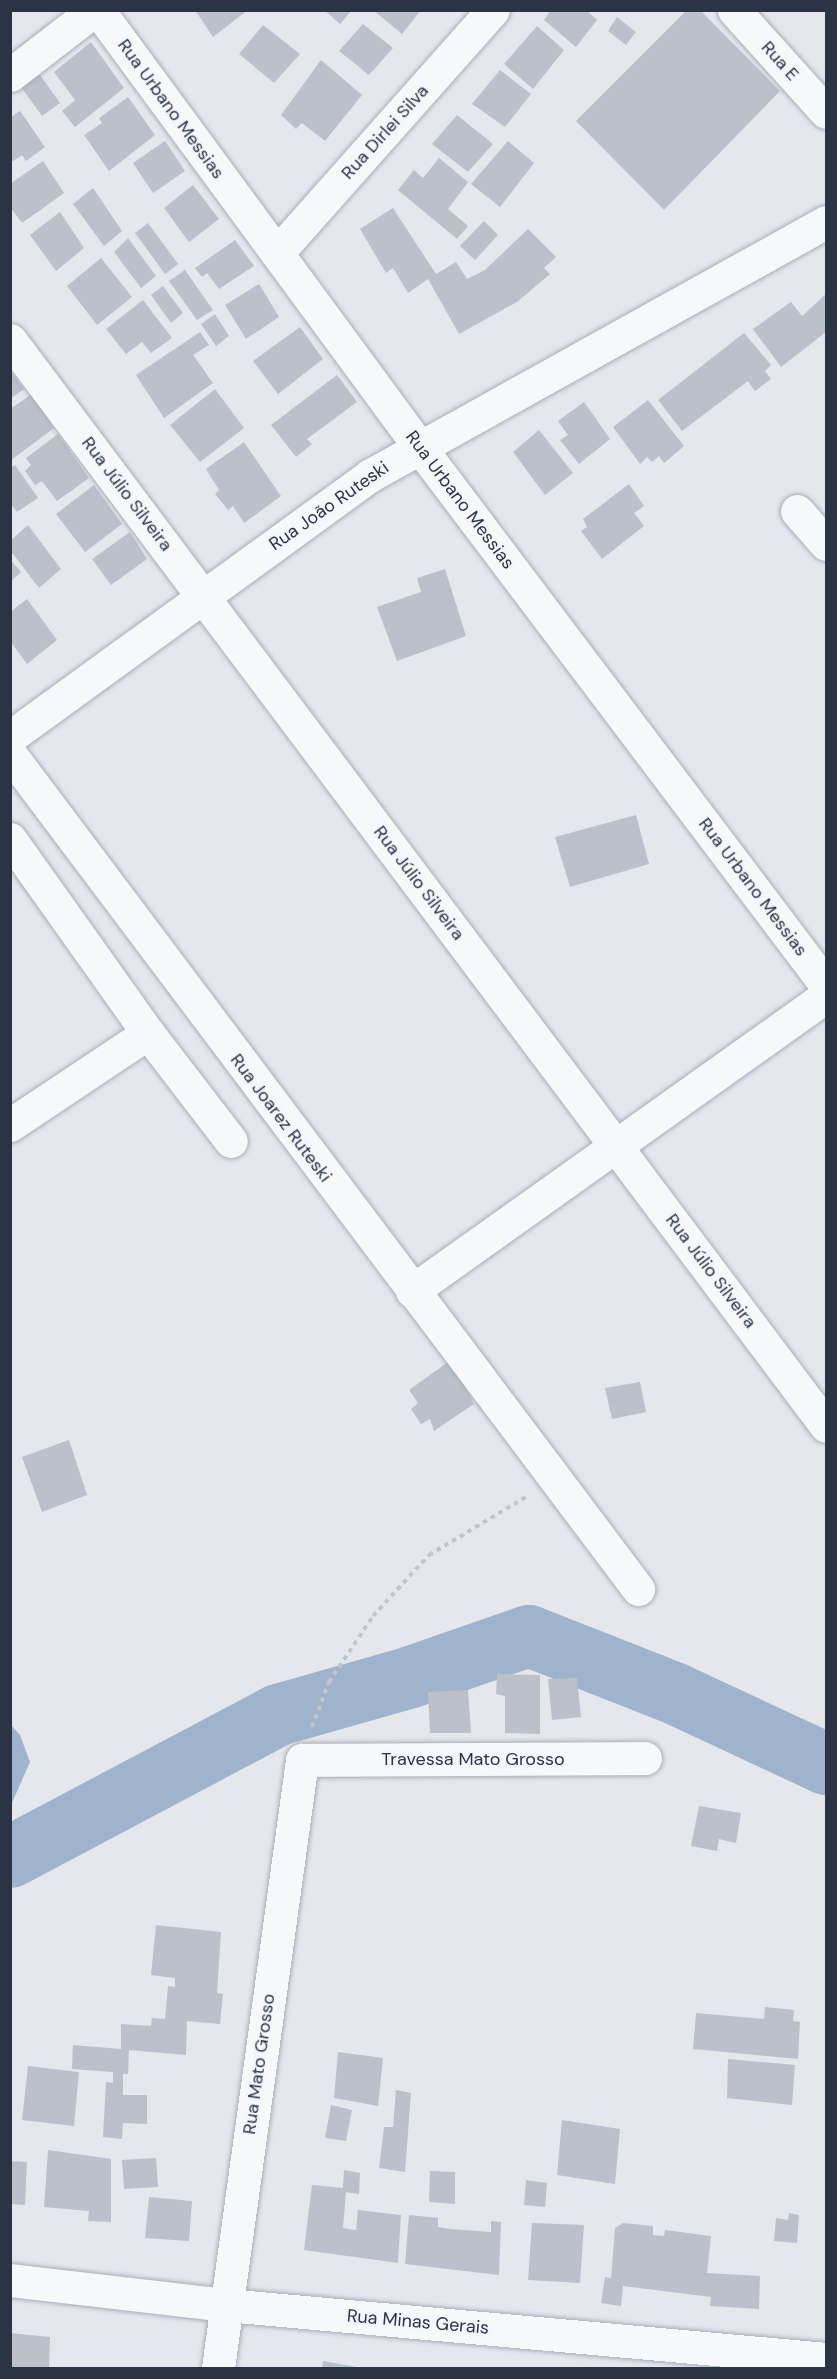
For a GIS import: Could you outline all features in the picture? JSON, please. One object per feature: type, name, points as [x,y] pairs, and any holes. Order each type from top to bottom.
[{"type":"street","points":[[10,75],[96,10]]},
{"type":"street","name":"Rua Urbano Messias","points":[[96,10],[418,445],[826,985]]},
{"type":"street","name":"Rua Dirlei Silva","points":[[277,253],[493,10]]},
{"type":"street","name":"Rua E","points":[[734,10],[826,112]]},
{"type":"street","name":"Rua João Ruteski","points":[[10,737],[369,476],[418,445],[826,222]]},
{"type":"street","name":"Rua Júlio Silveira","points":[[10,340],[826,1426]]},
{"type":"street","points":[[797,511],[826,544]]},
{"type":"street","name":"Rua Joarez Ruteski","points":[[10,754],[638,1589]]},
{"type":"street","points":[[10,839],[148,1033],[231,1141]]},
{"type":"street","points":[[412,1291],[826,996]]},
{"type":"street","points":[[10,1125],[148,1033]]},
{"type":"street","name":"Travessa Mato Grosso","points":[[302,1760],[645,1758]]},
{"type":"street","name":"Rua Mato Grosso","points":[[218,2368],[302,1760]]},
{"type":"street","name":"Rua Minas Gerais","points":[[10,2280],[226,2305],[826,2360]]},
{"type":"path","points":[[312,1726],[329,1682],[373,1616],[429,1556],[555,1480]]},
{"type":"water","points":[[11,1725],[20,1735],[30,1762],[11,1805]]},
{"type":"building","points":[[195,10],[248,10],[213,37]]},
{"type":"building","points":[[324,10],[352,10],[340,24]]},
{"type":"building","points":[[373,10],[421,10],[402,34]]},
{"type":"building","points":[[551,10],[586,10],[597,20],[576,47],[544,20]]},
{"type":"building","points":[[687,10],[700,10],[780,91],[664,210],[576,121]]},
{"type":"building","points":[[617,17],[636,32],[626,45],[608,31]]},
{"type":"building","points":[[363,24],[393,48],[369,75],[339,51]]},
{"type":"building","points":[[263,25],[300,54],[274,83],[239,54]]},
{"type":"building","points":[[537,26],[564,50],[533,89],[504,64]]},
{"type":"building","points":[[91,42],[124,88],[75,127],[62,111],[75,100],[54,72]]},
{"type":"building","points":[[321,60],[362,95],[325,141],[302,123],[296,129],[281,115]]},
{"type":"building","points":[[500,70],[531,94],[505,127],[472,104]]},
{"type":"building","points":[[38,72],[60,103],[42,116],[19,84]]},
{"type":"building","points":[[128,97],[155,135],[109,171],[84,135],[102,123],[99,118]]},
{"type":"building","points":[[20,111],[45,147],[26,161],[22,155],[10,163],[10,118]]},
{"type":"building","points":[[457,115],[493,144],[468,172],[432,144]]},
{"type":"building","points":[[165,141],[185,171],[153,193],[133,163]]},
{"type":"building","points":[[508,141],[534,163],[500,207],[471,184]]},
{"type":"building","points":[[439,158],[468,182],[448,209],[468,226],[457,239],[398,190],[414,170],[423,178]]},
{"type":"building","points":[[43,161],[64,193],[22,223],[10,207],[10,184]]},
{"type":"building","points":[[193,185],[219,219],[189,242],[164,208]]},
{"type":"building","points":[[93,188],[122,231],[104,246],[73,204]]},
{"type":"building","points":[[393,208],[436,274],[456,262],[467,279],[485,270],[528,229],[556,257],[544,268],[550,274],[517,302],[459,334],[428,279],[408,293],[393,268],[386,273],[360,229]]},
{"type":"building","points":[[60,212],[84,248],[56,271],[30,235]]},
{"type":"building","points":[[484,221],[498,235],[475,260],[460,246]]},
{"type":"building","points":[[148,223],[178,264],[165,274],[135,233]]},
{"type":"building","points":[[128,238],[156,276],[141,288],[114,252]]},
{"type":"building","points":[[235,240],[254,266],[219,289],[207,273],[202,277],[195,268]]},
{"type":"building","points":[[101,258],[132,297],[97,325],[67,286]]},
{"type":"building","points":[[185,270],[213,310],[197,320],[169,281]]},
{"type":"building","points":[[259,284],[279,317],[246,339],[225,305]]},
{"type":"building","points":[[163,286],[183,313],[171,323],[151,295]]},
{"type":"building","points":[[826,294],[826,332],[781,367],[753,329],[791,302],[802,316]]},
{"type":"building","points":[[143,300],[172,338],[151,353],[142,342],[126,354],[106,329]]},
{"type":"building","points":[[215,314],[229,336],[216,346],[201,324]]},
{"type":"building","points":[[300,327],[323,359],[278,394],[253,361]]},
{"type":"building","points":[[200,332],[209,345],[193,355],[213,383],[164,418],[136,375]]},
{"type":"building","points":[[744,333],[771,365],[765,371],[771,379],[755,391],[748,381],[682,431],[658,400]]},
{"type":"building","points":[[10,371],[24,389],[10,399]]},
{"type":"building","points":[[337,375],[357,402],[307,439],[312,444],[296,457],[271,425]]},
{"type":"building","points":[[215,389],[244,428],[200,462],[170,425]]},
{"type":"building","points":[[32,394],[54,428],[10,461],[10,409]]},
{"type":"building","points":[[648,400],[684,446],[664,463],[659,456],[652,462],[647,457],[640,464],[613,427]]},
{"type":"building","points":[[584,402],[610,439],[579,464],[560,440],[568,435],[558,421]]},
{"type":"building","points":[[539,430],[573,473],[545,495],[513,452]]},
{"type":"building","points":[[58,434],[89,478],[57,501],[42,481],[35,485],[25,471],[31,465],[26,458]]},
{"type":"building","points":[[244,442],[281,496],[244,523],[233,506],[228,510],[215,494],[219,490],[206,469]]},
{"type":"building","points":[[15,465],[38,498],[17,512],[10,503],[10,468]]},
{"type":"building","points":[[629,484],[644,506],[634,513],[644,526],[602,559],[581,531],[587,527],[583,519]]},
{"type":"building","points":[[94,485],[122,524],[85,552],[56,514]]},
{"type":"building","points":[[28,525],[61,569],[39,588],[10,550],[10,541]]},
{"type":"building","points":[[130,532],[147,559],[111,585],[92,559]]},
{"type":"building","points":[[10,559],[21,572],[10,582]]},
{"type":"building","points":[[445,569],[466,636],[397,661],[377,607],[421,592],[417,578]]},
{"type":"building","points":[[27,599],[57,640],[27,664],[10,641],[10,612]]},
{"type":"building","points":[[636,815],[649,864],[570,887],[555,837]]},
{"type":"building","points":[[451,1360],[474,1404],[434,1431],[430,1419],[421,1424],[411,1409],[418,1403],[409,1390]]},
{"type":"building","points":[[640,1382],[646,1412],[612,1419],[605,1388]]},
{"type":"building","points":[[69,1440],[87,1495],[42,1512],[22,1457]]},
{"type":"building","points":[[497,1674],[540,1675],[540,1734],[505,1733],[505,1696],[496,1694]]},
{"type":"building","points":[[577,1678],[581,1717],[552,1720],[548,1679]]},
{"type":"building","points":[[468,1690],[471,1733],[430,1733],[428,1692]]},
{"type":"building","points":[[699,1806],[741,1813],[736,1843],[719,1839],[717,1851],[691,1846]]},
{"type":"building","points":[[156,1925],[221,1932],[217,1993],[223,1994],[220,2024],[187,2021],[186,2055],[129,2050],[128,2074],[123,2074],[123,2095],[147,2095],[147,2124],[123,2123],[122,2139],[103,2137],[106,2082],[113,2083],[113,2072],[72,2069],[73,2045],[121,2049],[121,2024],[151,2026],[152,2018],[165,2019],[168,1986],[175,1987],[175,1978],[151,1975]]},
{"type":"building","points":[[765,2007],[794,2010],[793,2021],[800,2022],[798,2059],[693,2049],[696,2013],[764,2019]]},
{"type":"building","points":[[338,2052],[383,2058],[378,2106],[334,2098]]},
{"type":"building","points":[[728,2059],[795,2065],[792,2105],[727,2098]]},
{"type":"building","points":[[28,2066],[79,2072],[74,2126],[22,2120]]},
{"type":"building","points":[[396,2090],[411,2093],[405,2172],[379,2168],[384,2127],[393,2127]]},
{"type":"building","points":[[331,2105],[352,2110],[346,2141],[325,2138]]},
{"type":"building","points":[[562,2120],[620,2129],[615,2184],[557,2175]]},
{"type":"building","points":[[48,2150],[111,2159],[111,2222],[88,2221],[89,2211],[44,2207]]},
{"type":"building","points":[[156,2158],[158,2187],[124,2189],[122,2160]]},
{"type":"building","points":[[10,2161],[27,2162],[25,2205],[10,2204]]},
{"type":"building","points":[[344,2170],[360,2173],[359,2194],[346,2192],[343,2228],[356,2230],[358,2210],[401,2215],[398,2263],[304,2250],[312,2185],[343,2188]]},
{"type":"building","points":[[430,2171],[455,2172],[455,2204],[429,2202]]},
{"type":"building","points":[[526,2180],[547,2183],[545,2207],[524,2205]]},
{"type":"building","points":[[149,2197],[192,2201],[189,2241],[145,2238]]},
{"type":"building","points":[[789,2213],[799,2215],[797,2243],[774,2241],[776,2218],[788,2220]]},
{"type":"building","points":[[409,2215],[438,2218],[438,2227],[451,2229],[491,2232],[491,2221],[501,2222],[499,2275],[405,2264]]},
{"type":"building","points":[[532,2223],[584,2225],[580,2283],[528,2280]]},
{"type":"building","points":[[623,2223],[653,2226],[653,2235],[664,2236],[665,2230],[711,2236],[707,2273],[760,2276],[759,2309],[710,2306],[711,2297],[623,2286],[621,2306],[601,2303],[605,2277],[611,2278],[615,2228]]},
{"type":"building","points":[[10,2333],[50,2337],[49,2368],[10,2368]]},
{"type":"building","points":[[323,2361],[357,2367],[357,2368],[322,2368]]},
{"type":"waterway","points":[[10,1857],[278,1715],[411,1677],[529,1636],[676,1694],[826,1764]]}]
